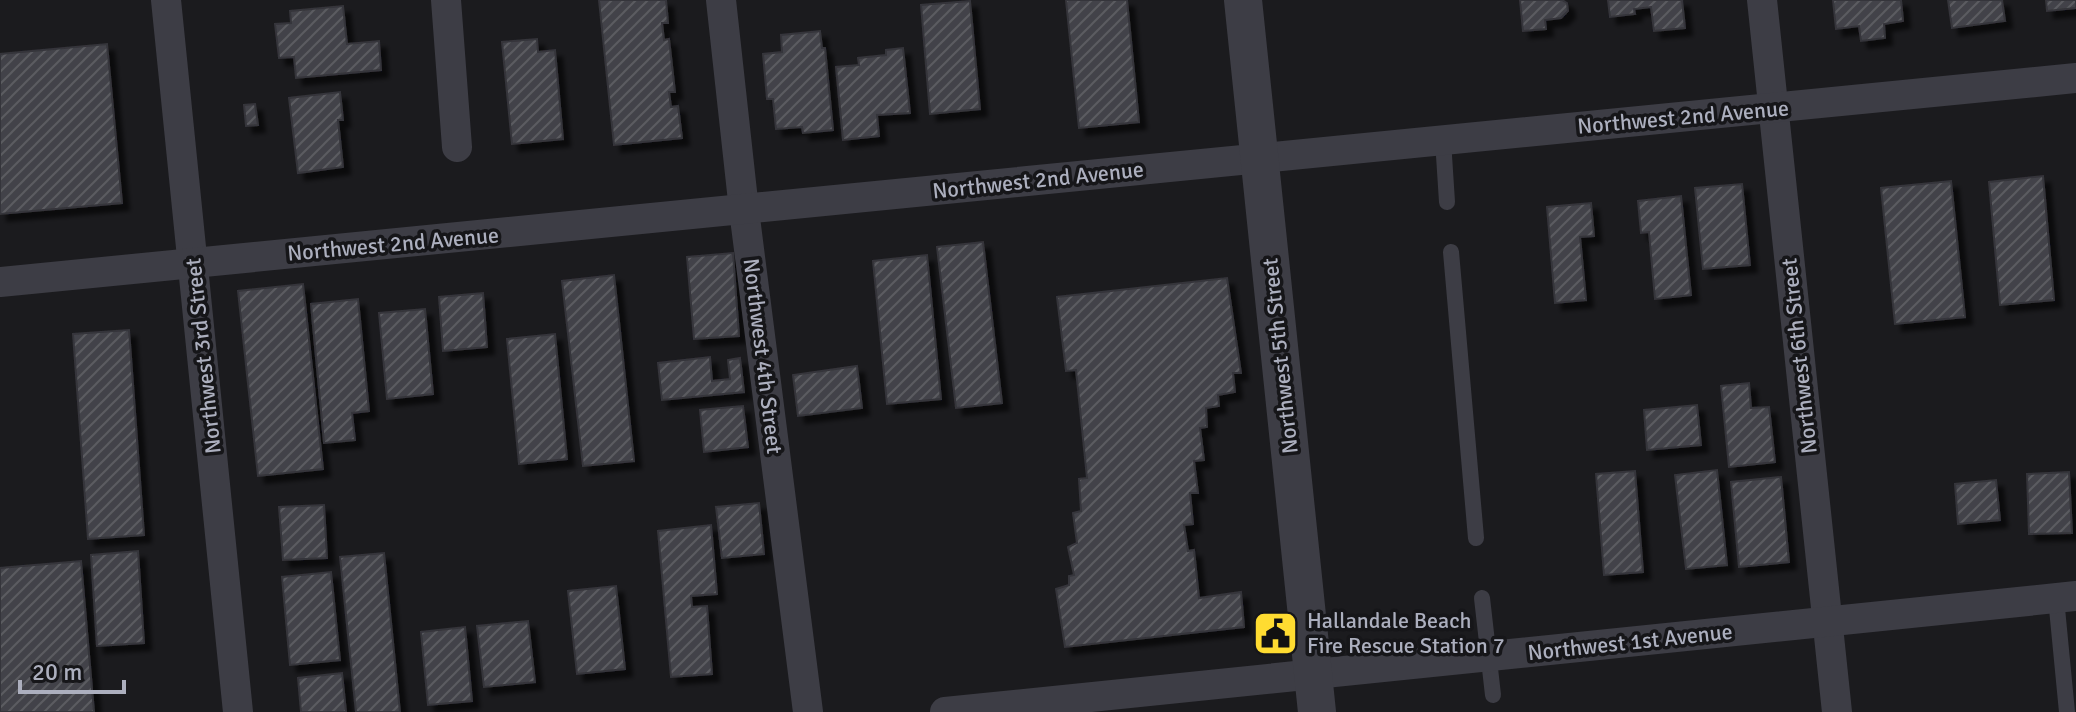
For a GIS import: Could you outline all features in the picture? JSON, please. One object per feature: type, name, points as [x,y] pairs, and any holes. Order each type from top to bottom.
[{"type":"street","name":"Northwest 3rd Street","points":[[166,0],[238,712]]},
{"type":"street","points":[[446,0],[457,147]]},
{"type":"street","name":"Northwest 4th Street","points":[[721,0],[744,210],[808,712]]},
{"type":"street","name":"Northwest 5th Street","points":[[1243,0],[1315,694]]},
{"type":"street","name":"Northwest 6th Street","points":[[1762,0],[1837,712]]},
{"type":"street","name":"Northwest 2nd Avenue","points":[[0,282],[2076,78]]},
{"type":"street","name":"Northwest 1st Avenue","points":[[945,712],[1315,694],[1488,657],[2066,597]]},
{"type":"lane","points":[[1443,140],[1447,202]]},
{"type":"lane","points":[[1451,252],[1476,538]]},
{"type":"lane","points":[[2066,597],[2067,712]]},
{"type":"lane","points":[[1482,598],[1493,695]]},
{"type":"building","points":[[599,0],[666,0],[668,23],[662,23],[664,40],[669,39],[675,92],[669,92],[671,107],[678,106],[682,138],[614,145]]},
{"type":"building","points":[[1066,0],[1127,0],[1139,122],[1079,128]]},
{"type":"building","points":[[1520,0],[1562,0],[1567,3],[1568,11],[1561,18],[1545,20],[1546,29],[1523,31]]},
{"type":"building","points":[[1608,0],[1682,0],[1685,28],[1654,31],[1651,7],[1634,9],[1635,14],[1610,17]]},
{"type":"building","points":[[1833,0],[1901,0],[1903,21],[1884,24],[1885,38],[1861,41],[1859,26],[1836,29]]},
{"type":"building","points":[[1948,0],[2002,0],[2005,21],[1952,28]]},
{"type":"building","points":[[2046,0],[2076,0],[2076,8],[2047,11]]},
{"type":"building","points":[[970,1],[980,109],[930,114],[921,5]]},
{"type":"building","points":[[343,6],[347,44],[379,41],[381,70],[296,78],[294,57],[279,58],[275,24],[291,23],[290,11]]},
{"type":"building","points":[[820,31],[822,48],[825,48],[833,130],[803,133],[802,127],[776,129],[773,99],[767,99],[763,54],[782,52],[781,35]]},
{"type":"building","points":[[537,39],[538,52],[555,50],[563,139],[512,144],[502,42]]},
{"type":"building","points":[[107,44],[122,203],[0,214],[0,54]]},
{"type":"building","points":[[903,48],[910,113],[877,115],[879,136],[843,140],[836,67],[859,65],[858,58],[886,55],[886,50]]},
{"type":"building","points":[[340,92],[343,120],[338,120],[343,167],[298,173],[289,98]]},
{"type":"building","points":[[255,104],[258,125],[246,126],[244,105]]},
{"type":"building","points":[[2043,176],[2054,300],[2000,305],[1989,182]]},
{"type":"building","points":[[1951,181],[1965,317],[1895,324],[1881,188]]},
{"type":"building","points":[[1742,184],[1750,265],[1703,269],[1695,188]]},
{"type":"building","points":[[1681,196],[1691,295],[1655,299],[1649,232],[1641,233],[1638,201]]},
{"type":"building","points":[[1591,203],[1594,236],[1580,237],[1586,300],[1555,303],[1547,207]]},
{"type":"building","points":[[983,242],[1002,403],[956,408],[937,247]]},
{"type":"building","points":[[733,253],[739,336],[694,339],[687,257]]},
{"type":"building","points":[[927,255],[941,399],[887,404],[873,261]]},
{"type":"building","points":[[614,275],[634,461],[583,466],[562,281]]},
{"type":"building","points":[[1227,278],[1241,373],[1233,373],[1235,392],[1218,395],[1219,406],[1206,408],[1207,427],[1200,428],[1204,460],[1194,461],[1198,493],[1190,493],[1193,524],[1184,525],[1188,551],[1194,550],[1199,598],[1241,592],[1244,627],[1065,647],[1056,589],[1069,585],[1069,576],[1074,575],[1068,547],[1077,543],[1073,513],[1081,511],[1079,479],[1087,478],[1076,370],[1066,371],[1057,297]]},
{"type":"building","points":[[303,284],[323,469],[258,476],[238,291]]},
{"type":"building","points":[[483,293],[487,347],[443,351],[439,297]]},
{"type":"building","points":[[358,299],[369,411],[352,413],[355,440],[324,443],[311,304]]},
{"type":"building","points":[[425,309],[433,394],[387,399],[379,313]]},
{"type":"building","points":[[129,330],[144,535],[88,539],[73,334]]},
{"type":"building","points":[[555,334],[567,459],[519,464],[507,339]]},
{"type":"building","points":[[710,357],[712,381],[730,379],[728,360],[740,358],[744,392],[662,400],[658,363]]},
{"type":"building","points":[[857,366],[862,408],[798,416],[793,375]]},
{"type":"building","points":[[1749,383],[1751,408],[1769,407],[1775,462],[1729,467],[1721,386]]},
{"type":"building","points":[[1697,405],[1701,445],[1647,450],[1644,410]]},
{"type":"building","points":[[743,406],[748,447],[704,452],[700,410]]},
{"type":"building","points":[[1717,470],[1727,565],[1686,569],[1675,475]]},
{"type":"building","points":[[1635,471],[1643,572],[1604,575],[1596,474]]},
{"type":"building","points":[[2069,472],[2072,533],[2029,534],[2027,474]]},
{"type":"building","points":[[1781,477],[1789,562],[1739,567],[1731,482]]},
{"type":"building","points":[[1996,480],[2000,520],[1958,524],[1955,484]]},
{"type":"building","points":[[759,503],[764,554],[722,558],[716,507]]},
{"type":"building","points":[[324,505],[327,558],[283,560],[279,507]]},
{"type":"building","points":[[711,525],[717,594],[691,596],[692,607],[707,606],[712,674],[671,677],[658,531]]},
{"type":"building","points":[[138,551],[144,643],[97,646],[91,555]]},
{"type":"building","points":[[384,553],[400,712],[356,712],[340,557]]},
{"type":"building","points":[[81,561],[94,712],[0,712],[0,568]]},
{"type":"building","points":[[331,572],[340,660],[290,665],[282,577]]},
{"type":"building","points":[[616,586],[625,669],[577,674],[568,591]]},
{"type":"building","points":[[528,621],[535,682],[484,687],[477,626]]},
{"type":"building","points":[[465,627],[472,701],[428,705],[421,632]]},
{"type":"building","points":[[342,673],[346,712],[301,712],[298,678]]},
{"type":"place","name":"Hallandale Beach Fire Rescue Station 7","points":[[1276,633]]}]
